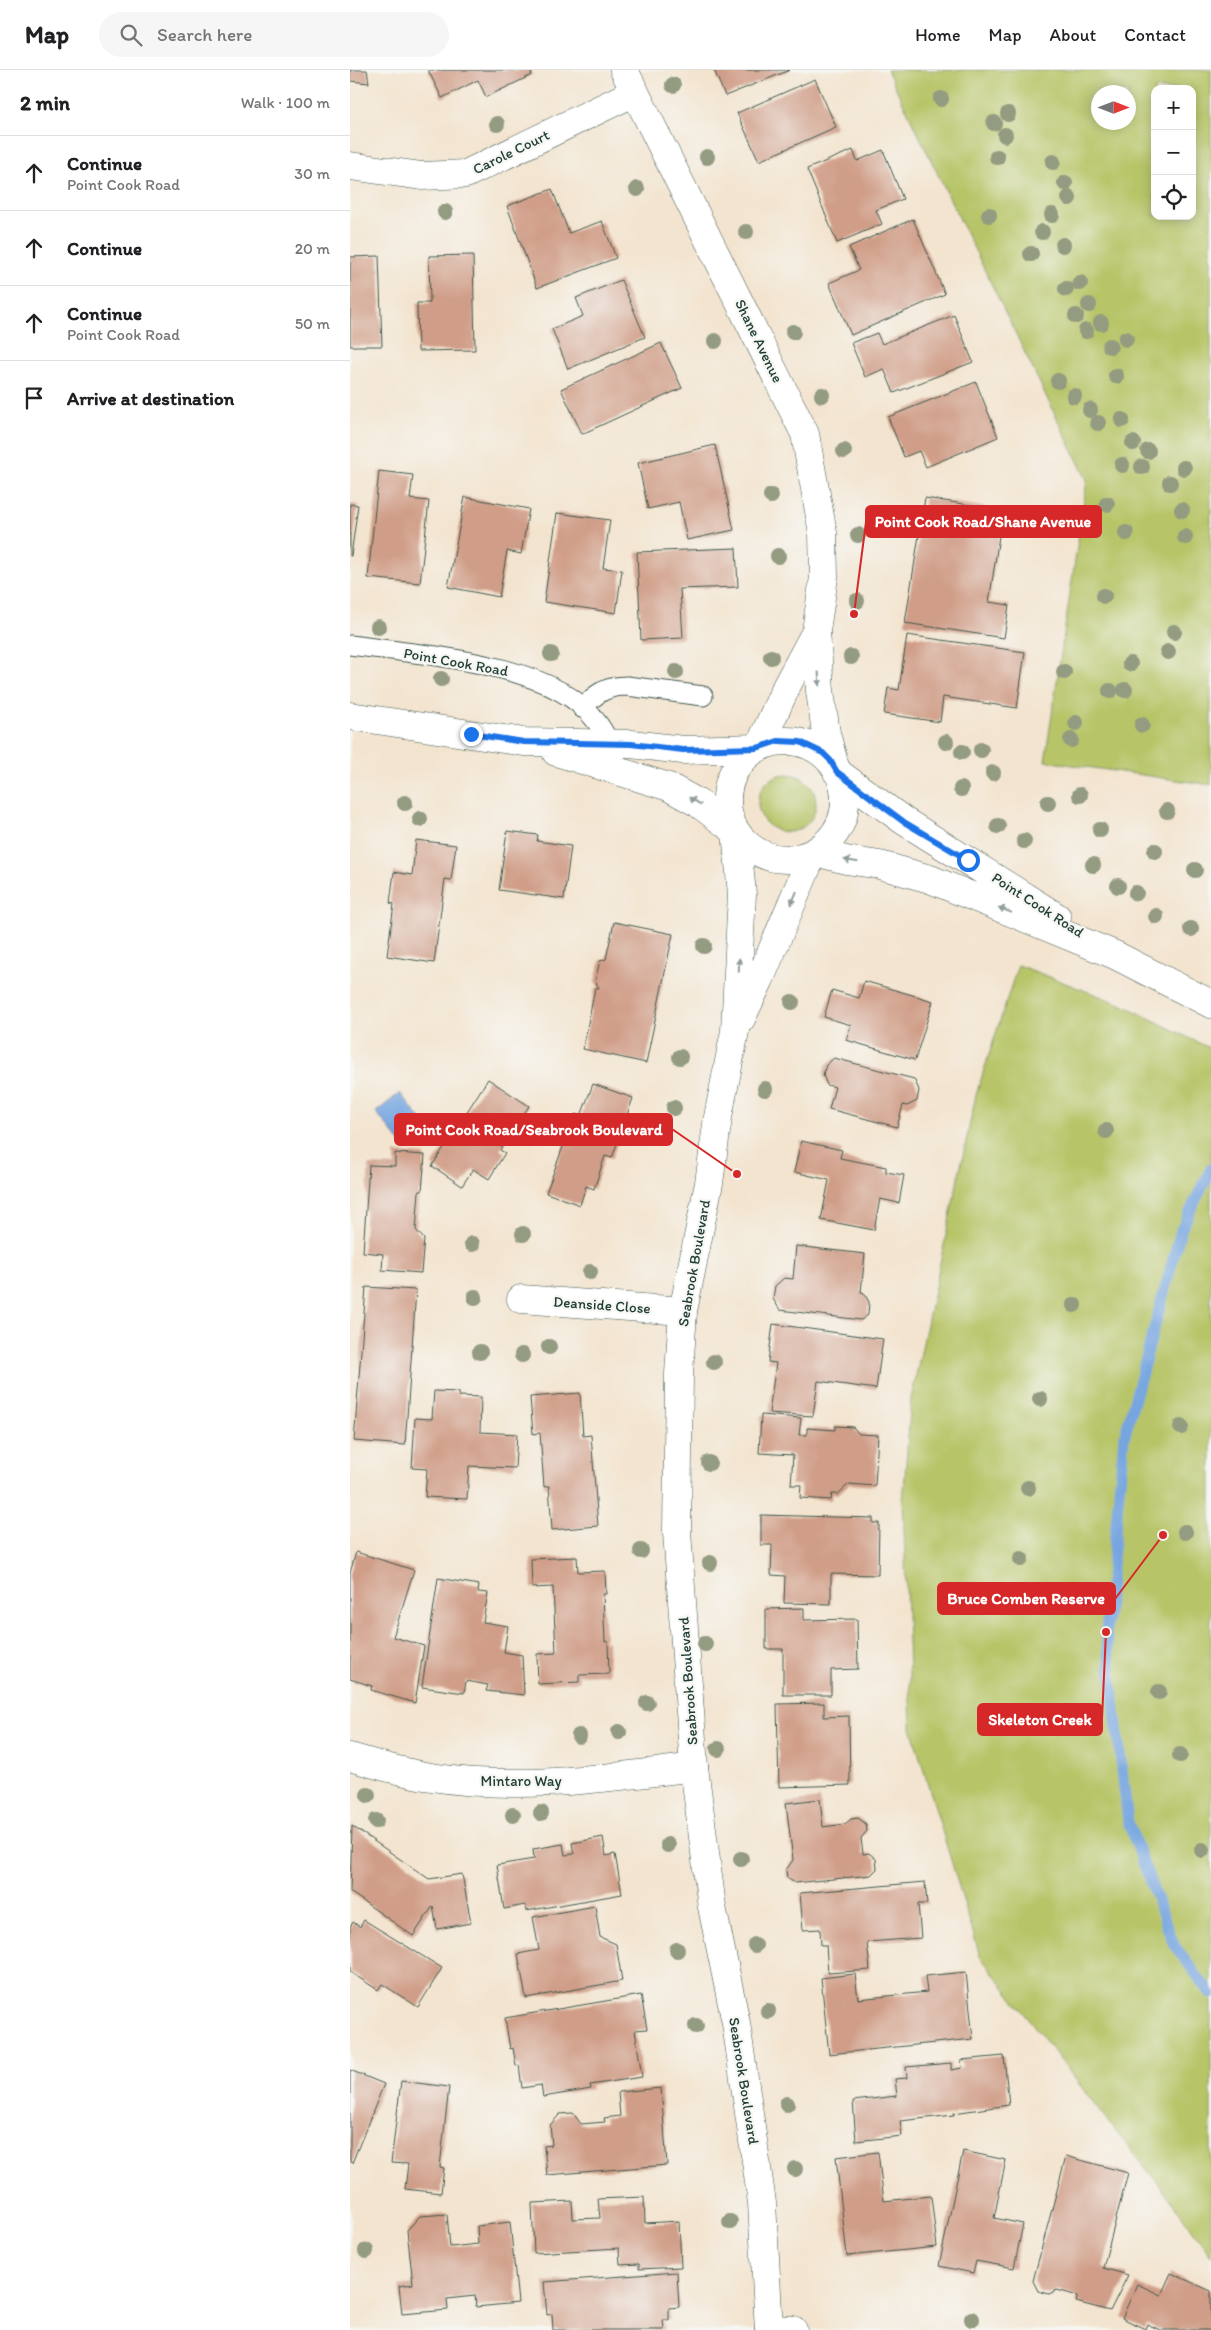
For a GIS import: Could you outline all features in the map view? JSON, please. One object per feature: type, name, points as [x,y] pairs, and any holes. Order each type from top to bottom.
[{"type":"street","name":"Carole Court","points":[[350,166],[422,176],[466,174],[630,81]]},
{"type":"street","name":"Shane Avenue","points":[[630,81],[805,434],[823,533],[824,577],[816,631],[820,691],[826,733],[836,770]]},
{"type":"street","name":"Shane Avenue","points":[[758,748],[787,684],[816,631]]},
{"type":"street","points":[[350,716],[524,742],[610,744],[683,750],[758,748]]},
{"type":"street","points":[[524,742],[669,788],[698,802],[735,831],[751,848],[767,856],[788,859],[814,852],[832,836],[842,819],[845,795],[836,770],[823,753],[800,742],[778,741],[758,748],[747,755],[736,768],[728,786],[727,806],[735,831]]},
{"type":"street","name":"Point Cook Road","points":[[836,770],[904,822],[968,860],[1115,955]]},
{"type":"street","name":"Seabrook Boulevard","points":[[735,831],[742,894],[735,1031],[709,1183],[683,1311],[679,1374],[677,1532],[694,1767],[712,1907],[736,2023],[762,2203],[777,2330]]},
{"type":"street","name":"Point Cook Road","points":[[814,852],[846,860],[880,865],[930,879],[1115,955],[1211,1004]]},
{"type":"street","name":"Seabrook Boulevard","points":[[735,1031],[760,979],[814,852]]},
{"type":"street","name":"Deanside Close","points":[[521,1299],[683,1311]]},
{"type":"street","name":"Mintaro Way","points":[[350,1757],[394,1770],[432,1778],[519,1783],[568,1781],[694,1767]]},
{"type":"lane","name":"Point Cook Road","points":[[350,645],[480,664],[527,676],[552,687],[582,708],[596,720],[610,744]]},
{"type":"lane","points":[[582,708],[597,692],[616,686],[703,696]]},
{"type":"green space","points":[[887,70],[1211,70],[1211,785],[1045,761],[1087,480]]},
{"type":"green space","points":[[781,774],[793,774],[808,782],[816,797],[816,809],[808,824],[793,832],[781,832],[766,824],[758,809],[758,797],[766,782]]},
{"type":"green space","points":[[1018,965],[1123,1005],[1211,1049],[1211,2256],[1169,2197],[980,1956],[911,1728],[903,1501],[911,1399],[976,1095]]},
{"type":"water","points":[[400,1093],[430,1131],[406,1150],[376,1112]]},
{"type":"building","points":[[350,70],[367,70],[369,83],[350,81]]},
{"type":"building","points":[[428,70],[530,70],[532,75],[486,97],[478,80],[442,98]]},
{"type":"building","points":[[714,70],[790,70],[725,96]]},
{"type":"building","points":[[815,79],[836,127],[759,161],[737,113]]},
{"type":"building","points":[[853,150],[857,161],[883,150],[903,199],[876,210],[882,224],[837,243],[807,169]]},
{"type":"building","points":[[552,189],[569,233],[602,221],[616,258],[537,288],[507,206]]},
{"type":"building","points":[[913,219],[945,294],[851,335],[829,283],[859,270],[849,247]]},
{"type":"building","points":[[473,255],[475,350],[418,351],[417,303],[430,303],[429,256]]},
{"type":"building","points":[[379,256],[382,346],[350,346],[350,257]]},
{"type":"building","points":[[621,280],[645,337],[568,369],[552,329],[583,316],[576,298]]},
{"type":"building","points":[[954,315],[973,362],[894,393],[884,369],[865,377],[851,343],[877,333],[882,344]]},
{"type":"building","points":[[661,343],[682,388],[582,434],[561,389]]},
{"type":"building","points":[[976,382],[998,437],[926,467],[919,451],[904,457],[888,417]]},
{"type":"building","points":[[715,445],[734,530],[687,540],[679,502],[648,509],[638,463]]},
{"type":"building","points":[[379,471],[413,475],[410,499],[429,501],[420,583],[368,578]]},
{"type":"building","points":[[465,497],[529,509],[521,554],[507,551],[499,597],[448,587]]},
{"type":"building","points":[[925,498],[1003,510],[989,602],[1009,605],[1004,638],[905,623]]},
{"type":"building","points":[[350,504],[358,505],[351,556],[350,556]]},
{"type":"building","points":[[557,513],[610,520],[603,568],[622,570],[616,613],[544,602]]},
{"type":"building","points":[[736,548],[738,587],[680,589],[683,638],[641,640],[637,552]]},
{"type":"building","points":[[907,635],[1025,652],[1017,708],[943,697],[940,722],[884,714],[888,688],[899,690]]},
{"type":"building","points":[[507,831],[538,835],[537,841],[571,846],[564,899],[499,890]]},
{"type":"building","points":[[416,840],[456,845],[451,880],[445,879],[434,963],[387,956],[394,904],[390,903],[394,872],[412,875]]},
{"type":"building","points":[[614,922],[673,934],[646,1063],[583,1049],[595,988],[599,988],[595,981],[600,961],[606,959]]},
{"type":"building","points":[[864,981],[933,1001],[915,1060],[846,1040],[851,1025],[824,1017],[832,990],[859,998]]},
{"type":"building","points":[[834,1058],[914,1079],[919,1090],[917,1101],[907,1106],[903,1105],[897,1127],[829,1109],[835,1087],[827,1085],[823,1075],[826,1065]]},
{"type":"building","points":[[488,1079],[529,1106],[500,1150],[505,1153],[489,1179],[473,1169],[462,1186],[432,1166]]},
{"type":"building","points":[[593,1084],[633,1098],[612,1158],[605,1156],[594,1189],[586,1186],[580,1205],[546,1193],[575,1114],[581,1116]]},
{"type":"building","points":[[801,1141],[842,1150],[840,1158],[886,1167],[886,1172],[904,1175],[899,1203],[880,1199],[874,1230],[821,1220],[829,1180],[794,1172]]},
{"type":"building","points":[[395,1153],[425,1155],[422,1191],[419,1191],[416,1230],[424,1239],[421,1273],[382,1270],[383,1254],[363,1252],[369,1165],[395,1166]]},
{"type":"building","points":[[796,1246],[865,1254],[861,1292],[864,1293],[869,1302],[868,1315],[861,1320],[780,1310],[773,1299],[775,1286],[784,1278],[793,1279]]},
{"type":"building","points":[[366,1287],[416,1290],[405,1445],[354,1441]]},
{"type":"building","points":[[773,1324],[883,1339],[876,1389],[818,1381],[813,1416],[769,1413],[776,1363],[768,1362]]},
{"type":"building","points":[[434,1391],[459,1392],[459,1396],[481,1397],[480,1432],[517,1434],[515,1468],[469,1466],[467,1499],[425,1497],[427,1469],[412,1468],[415,1418],[432,1419]]},
{"type":"building","points":[[580,1393],[583,1436],[591,1435],[598,1526],[552,1530],[549,1486],[544,1487],[540,1433],[533,1434],[530,1397]]},
{"type":"building","points":[[761,1415],[801,1418],[799,1435],[807,1435],[807,1428],[835,1430],[835,1426],[853,1427],[859,1434],[878,1435],[875,1486],[849,1484],[838,1494],[832,1494],[831,1500],[800,1498],[801,1485],[791,1485],[793,1455],[759,1453]]},
{"type":"building","points":[[761,1515],[873,1518],[873,1523],[879,1523],[878,1575],[831,1574],[831,1604],[784,1603],[785,1576],[771,1575],[772,1545],[761,1545]]},
{"type":"building","points":[[356,1552],[414,1570],[393,1637],[424,1646],[415,1703],[371,1690],[372,1686],[350,1679],[350,1573]]},
{"type":"building","points":[[577,1557],[578,1572],[605,1571],[606,1594],[603,1594],[605,1642],[608,1641],[609,1674],[579,1675],[579,1682],[538,1684],[537,1654],[556,1653],[553,1587],[532,1588],[531,1559]]},
{"type":"building","points":[[438,1578],[479,1585],[478,1592],[488,1593],[483,1622],[508,1626],[504,1652],[522,1655],[524,1695],[486,1691],[488,1685],[466,1681],[464,1693],[422,1687]]},
{"type":"building","points":[[804,1608],[804,1620],[857,1619],[858,1669],[831,1670],[831,1695],[783,1695],[783,1649],[766,1649],[766,1609]]},
{"type":"building","points":[[824,1703],[824,1717],[849,1716],[850,1785],[779,1787],[777,1704]]},
{"type":"building","points":[[820,1799],[823,1827],[845,1824],[851,1819],[858,1818],[866,1824],[867,1831],[861,1838],[863,1854],[869,1853],[876,1859],[877,1869],[871,1875],[795,1883],[787,1878],[786,1870],[793,1860],[786,1803]]},
{"type":"building","points":[[352,1826],[429,1879],[462,1874],[471,1923],[437,1929],[433,1906],[413,1936],[350,1892]]},
{"type":"building","points":[[603,1837],[606,1856],[615,1854],[622,1894],[526,1911],[525,1905],[504,1909],[497,1865],[534,1859],[533,1849],[563,1844],[565,1855],[574,1854],[572,1843]]},
{"type":"building","points":[[925,1882],[927,1904],[918,1904],[921,1938],[867,1942],[870,1970],[828,1973],[826,1945],[821,1945],[820,1929],[803,1930],[800,1893]]},
{"type":"building","points":[[595,1906],[600,1937],[616,1944],[622,1981],[526,1998],[518,1954],[539,1950],[533,1917]]},
{"type":"building","points":[[364,1920],[442,1968],[418,2007],[382,1984],[378,1990],[350,1972],[350,1927],[353,1922],[360,1927]]},
{"type":"building","points":[[966,1972],[973,2039],[829,2054],[821,1978],[855,1974],[858,1999],[927,1992],[925,1976]]},
{"type":"building","points":[[641,1995],[647,2029],[635,2030],[642,2077],[590,2085],[591,2089],[543,2097],[541,2085],[522,2088],[519,2065],[516,2066],[513,2048],[510,2049],[505,2018]]},
{"type":"building","points":[[1004,2056],[1009,2105],[954,2113],[954,2115],[900,2121],[902,2136],[856,2141],[853,2101],[897,2096],[895,2079],[907,2078],[906,2067],[951,2063],[951,2070],[962,2068],[961,2060]]},
{"type":"building","points":[[350,2070],[384,2084],[352,2163],[350,2162]]},
{"type":"building","points":[[401,2081],[449,2087],[440,2167],[444,2168],[441,2193],[405,2189],[408,2164],[391,2163]]},
{"type":"building","points":[[661,2088],[667,2165],[547,2175],[544,2146],[552,2145],[550,2125],[560,2114],[573,2113],[581,2124],[605,2122],[604,2118],[620,2116],[618,2092]]},
{"type":"building","points":[[963,2151],[1006,2160],[994,2218],[1023,2224],[1014,2268],[976,2261],[973,2273],[939,2266]]},
{"type":"building","points":[[878,2152],[884,2201],[931,2196],[937,2247],[847,2256],[836,2157]]},
{"type":"building","points":[[1066,2156],[1128,2173],[1103,2268],[1128,2275],[1110,2311],[1076,2302],[1078,2296],[1057,2290],[1049,2294],[1038,2291],[1033,2281]]},
{"type":"building","points":[[644,2197],[645,2223],[679,2221],[681,2267],[639,2269],[639,2264],[620,2265],[619,2248],[534,2253],[532,2203],[572,2201],[573,2219],[600,2218],[598,2199]]},
{"type":"building","points":[[447,2214],[450,2247],[478,2244],[477,2226],[510,2222],[518,2303],[476,2307],[475,2296],[447,2299],[448,2310],[402,2314],[399,2286],[413,2284],[407,2230],[420,2216]]},
{"type":"building","points":[[677,2272],[679,2307],[669,2308],[669,2320],[663,2320],[664,2330],[553,2330],[552,2314],[547,2315],[544,2282]]},
{"type":"building","points":[[1171,2273],[1211,2291],[1211,2330],[1160,2330],[1147,2324],[1145,2329],[1122,2318],[1137,2284],[1161,2295]]},
{"type":"waterway","points":[[1211,1169],[1181,1230],[1124,1438],[1106,1632],[1128,1822],[1174,1945],[1211,1994]]},
{"type":"place","name":"Point Cook Road/Shane Avenue","points":[[854,614]]},
{"type":"place","name":"Point Cook Road/Seabrook Boulevard","points":[[737,1174]]},
{"type":"place","name":"Bruce Comben Reserve","points":[[1163,1535]]},
{"type":"place","name":"Skeleton Creek","points":[[1106,1632]]},
{"type":"route","points":[[471,734],[524,742],[631,744],[683,750],[757,748],[778,741],[790,740],[800,742],[823,753],[836,767],[837,772],[904,822],[968,860]]}]
